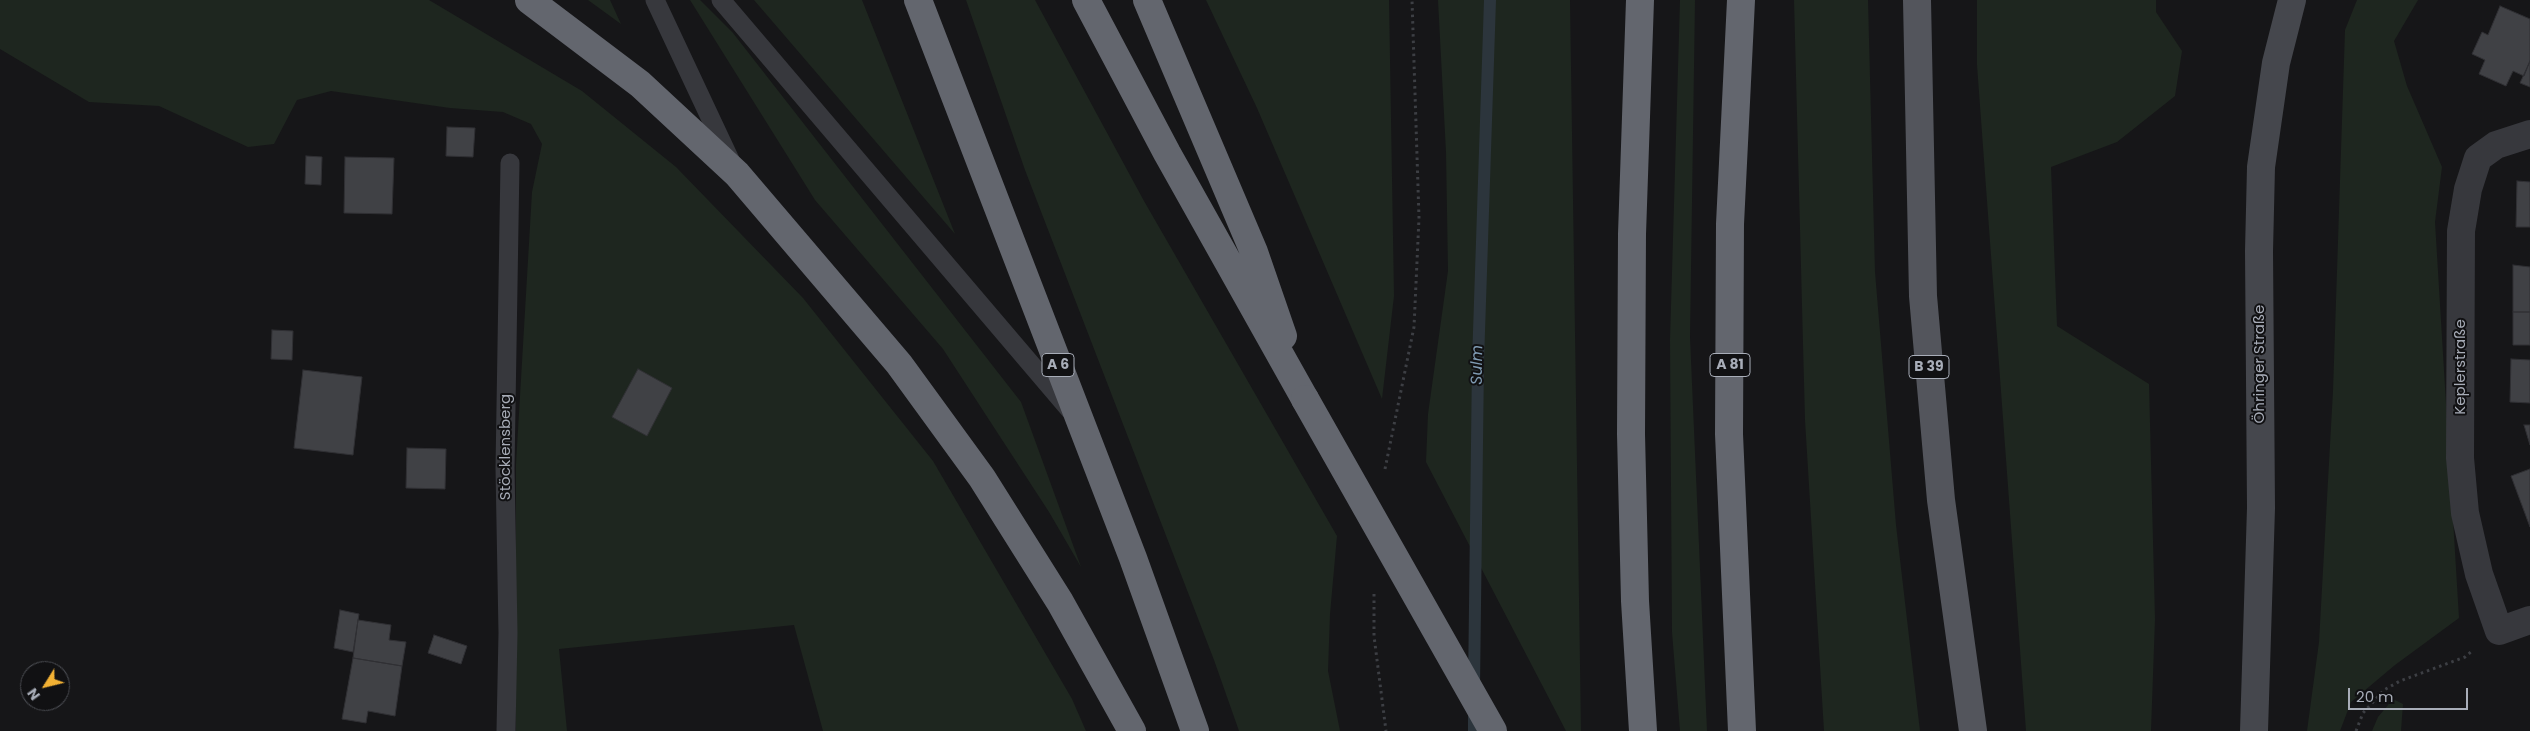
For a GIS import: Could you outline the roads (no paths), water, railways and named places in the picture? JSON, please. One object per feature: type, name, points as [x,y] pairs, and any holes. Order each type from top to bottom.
[{"type":"highway","points":[[529,0],[640,84],[737,174],[899,364],[982,478],[1060,602],[1132,731]]},
{"type":"highway","name":"A 6","points":[[918,0],[1080,422],[1195,731]]},
{"type":"highway","points":[[1086,0],[1229,266],[1493,731]]},
{"type":"highway","points":[[1148,0],[1254,252],[1305,398]]},
{"type":"highway","points":[[1640,0],[1632,234],[1631,434],[1635,601],[1643,731]]},
{"type":"highway","name":"A 81","points":[[1742,0],[1730,224],[1729,434],[1742,731]]},
{"type":"main road","name":"B 39","points":[[1917,0],[1923,296],[1941,500],[1973,731]]},
{"type":"street","name":"Öhringer Straße","points":[[2254,731],[2261,508],[2259,250],[2261,167],[2276,63],[2292,0]]},
{"type":"street","name":"Keplerstraße","points":[[2530,134],[2496,145],[2478,158],[2468,189],[2461,231],[2460,458],[2465,513],[2479,574],[2499,631],[2530,620]]},
{"type":"lane","points":[[655,0],[737,174]]},
{"type":"lane","points":[[721,0],[1080,422]]},
{"type":"lane","name":"Stöcklensberg","points":[[506,731],[508,633],[505,468],[510,163]]},
{"type":"waterway","name":"Sulm","points":[[1474,687],[1478,362],[1490,0]]},
{"type":"waterway","name":"Sulm","points":[[1474,710],[1474,731]]}]
